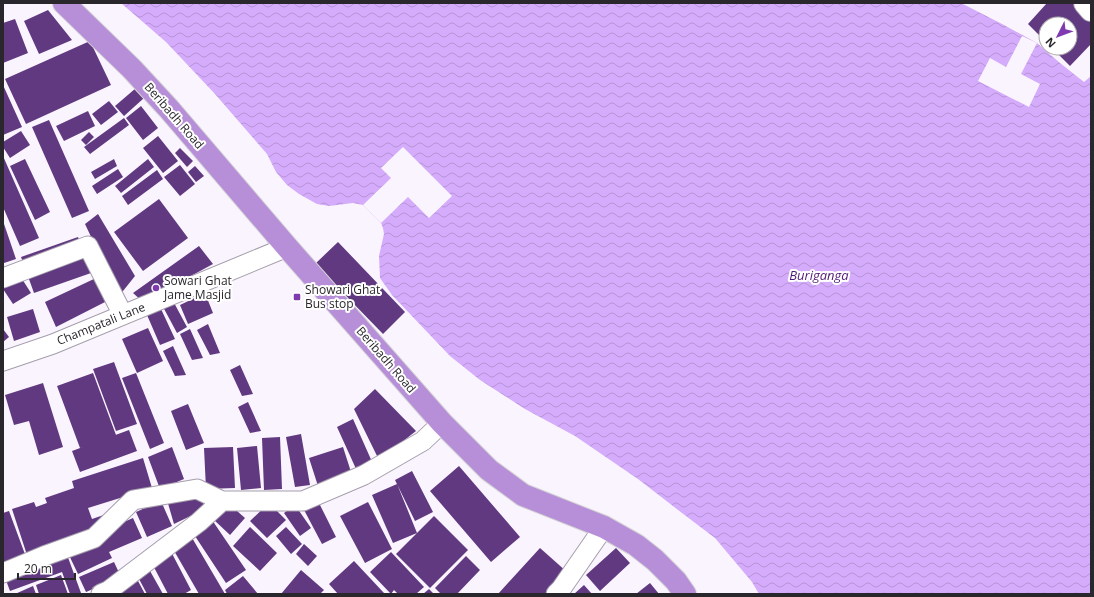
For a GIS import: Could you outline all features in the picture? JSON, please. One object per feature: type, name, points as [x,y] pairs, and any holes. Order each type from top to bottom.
[{"type":"highway","name":"Beribadh Road","points":[[64,3],[132,69],[170,109],[286,247],[442,423],[489,470],[523,495],[604,527],[636,545],[655,560],[676,581],[684,594]]},
{"type":"street","points":[[1085,3],[1091,10]]},
{"type":"street","points":[[3,278],[88,246],[123,315]]},
{"type":"street","name":"Champatali Lane","points":[[3,360],[53,344],[286,247]]},
{"type":"street","points":[[3,573],[94,538],[134,500],[197,489],[222,501],[303,501],[370,472],[423,442],[442,423]]},
{"type":"street","points":[[106,593],[199,522],[222,501]]},
{"type":"street","points":[[556,594],[604,527]]},
{"type":"water","name":"Buriganga","points":[[121,3],[961,3],[1037,43],[1038,56],[1052,56],[1084,82],[1091,76],[1091,594],[759,594],[752,582],[715,538],[638,479],[575,436],[525,409],[480,380],[450,356],[392,295],[380,278],[379,256],[384,234],[381,223],[363,205],[353,203],[329,206],[317,204],[287,185],[276,172],[267,154],[215,94],[166,42]]},
{"type":"pier","points":[[1022,36],[1037,43],[1021,74],[1040,84],[1029,107],[978,81],[990,58],[1006,67]]},
{"type":"pier","points":[[403,147],[452,196],[429,218],[408,197],[381,223],[363,205],[391,178],[381,168]]},
{"type":"building","points":[[1047,3],[1073,3],[1091,20],[1091,44],[1070,66],[1060,56],[1078,56],[1078,16],[1038,16],[1038,34],[1028,24]]},
{"type":"building","points":[[48,10],[72,40],[39,54],[24,21]]},
{"type":"building","points":[[15,19],[28,53],[3,63],[3,23]]},
{"type":"building","points":[[90,41],[111,85],[26,124],[5,79]]},
{"type":"building","points":[[3,85],[22,127],[3,135]]},
{"type":"building","points":[[136,88],[144,98],[124,116],[115,106]]},
{"type":"building","points":[[109,101],[118,112],[101,125],[92,114]]},
{"type":"building","points":[[141,106],[158,128],[143,140],[126,118]]},
{"type":"building","points":[[88,111],[95,126],[64,141],[56,126]]},
{"type":"building","points":[[124,118],[129,125],[90,154],[84,147]]},
{"type":"building","points":[[49,120],[89,211],[72,218],[32,127]]},
{"type":"building","points":[[21,131],[30,145],[10,158],[3,147],[3,142]]},
{"type":"building","points":[[89,132],[94,137],[86,145],[81,140]]},
{"type":"building","points":[[158,136],[178,161],[163,173],[143,148]]},
{"type":"building","points":[[180,148],[193,161],[187,167],[175,153]]},
{"type":"building","points":[[3,156],[39,238],[20,246],[3,207]]},
{"type":"building","points":[[25,159],[50,212],[35,220],[10,166]]},
{"type":"building","points":[[114,159],[117,166],[95,179],[91,172]]},
{"type":"building","points":[[148,159],[154,167],[121,193],[115,186]]},
{"type":"building","points":[[180,165],[195,184],[180,196],[164,177]]},
{"type":"building","points":[[195,166],[204,176],[196,182],[188,172]]},
{"type":"building","points":[[118,169],[123,177],[97,194],[92,186]]},
{"type":"building","points":[[157,170],[163,179],[128,205],[122,196]]},
{"type":"building","points":[[159,199],[188,238],[143,271],[114,232]]},
{"type":"building","points":[[98,214],[135,276],[119,296],[85,224]]},
{"type":"building","points":[[3,221],[16,259],[4,263],[3,261]]},
{"type":"building","points":[[78,237],[91,273],[34,293],[21,257]]},
{"type":"building","points":[[338,242],[405,312],[383,334],[315,264]]},
{"type":"building","points":[[199,246],[213,264],[143,302],[133,293]]},
{"type":"building","points":[[15,268],[31,293],[13,304],[3,289],[3,276]]},
{"type":"building","points":[[96,278],[107,301],[56,327],[45,302]]},
{"type":"building","points":[[205,293],[213,313],[188,324],[180,305]]},
{"type":"building","points":[[172,299],[187,327],[177,333],[162,305]]},
{"type":"building","points":[[33,309],[40,332],[14,341],[7,317]]},
{"type":"building","points":[[161,309],[175,339],[160,345],[147,315]]},
{"type":"building","points":[[208,324],[220,353],[210,355],[197,330]]},
{"type":"building","points":[[148,328],[163,361],[137,373],[122,339]]},
{"type":"building","points":[[3,329],[9,337],[3,342]]},
{"type":"building","points":[[190,329],[203,358],[192,360],[180,334]]},
{"type":"building","points":[[173,346],[186,375],[175,376],[163,351]]},
{"type":"building","points":[[114,362],[137,424],[116,431],[93,369]]},
{"type":"building","points":[[240,365],[253,394],[242,396],[230,370]]},
{"type":"building","points":[[93,373],[116,435],[80,448],[57,386]]},
{"type":"building","points":[[136,373],[164,443],[150,449],[122,378]]},
{"type":"building","points":[[43,383],[63,447],[39,455],[29,421],[14,425],[5,395]]},
{"type":"building","points":[[375,389],[416,431],[379,460],[354,409]]},
{"type":"building","points":[[248,402],[261,431],[250,433],[238,407]]},
{"type":"building","points":[[188,404],[204,443],[186,450],[171,411]]},
{"type":"building","points":[[353,419],[373,464],[357,471],[337,427]]},
{"type":"building","points":[[129,430],[137,451],[80,472],[72,451]]},
{"type":"building","points":[[301,434],[310,485],[295,487],[286,437]]},
{"type":"building","points":[[280,437],[282,489],[264,490],[262,438]]},
{"type":"building","points":[[257,446],[261,488],[241,490],[237,448]]},
{"type":"building","points":[[172,447],[184,479],[160,489],[148,457]]},
{"type":"building","points":[[233,447],[235,488],[206,489],[204,448]]},
{"type":"building","points":[[343,447],[352,475],[318,486],[309,458]]},
{"type":"building","points":[[143,458],[152,488],[88,508],[92,519],[130,506],[133,514],[94,527],[96,532],[27,555],[12,509],[34,502],[36,507],[47,503],[45,498],[74,488],[72,481]]},
{"type":"building","points":[[459,466],[520,537],[491,562],[430,491]]},
{"type":"building","points":[[412,471],[433,512],[415,521],[395,480]]},
{"type":"building","points":[[397,484],[417,533],[393,543],[372,495]]},
{"type":"building","points":[[201,493],[211,506],[174,524],[167,500]]},
{"type":"building","points":[[161,501],[172,526],[147,537],[136,512]]},
{"type":"building","points":[[318,501],[336,537],[322,544],[303,508]]},
{"type":"building","points":[[368,502],[392,549],[365,563],[340,516]]},
{"type":"building","points":[[228,503],[245,518],[230,535],[213,519]]},
{"type":"building","points":[[269,503],[286,520],[267,538],[250,521]]},
{"type":"building","points":[[295,505],[311,528],[300,536],[284,513]]},
{"type":"building","points":[[9,511],[26,557],[3,565],[3,513]]},
{"type":"building","points":[[434,516],[468,550],[430,588],[396,554]]},
{"type":"building","points":[[210,517],[246,570],[226,583],[191,530]]},
{"type":"building","points":[[133,518],[142,538],[109,552],[112,558],[78,574],[67,551],[99,533]]},
{"type":"building","points":[[250,527],[277,553],[260,571],[233,546]]},
{"type":"building","points":[[286,527],[302,544],[291,554],[276,536]]},
{"type":"building","points":[[188,531],[225,594],[199,594],[169,542]]},
{"type":"building","points":[[166,542],[191,590],[184,594],[168,594],[146,552]]},
{"type":"building","points":[[304,544],[317,556],[308,566],[296,554]]},
{"type":"building","points":[[540,548],[567,572],[547,594],[498,594]]},
{"type":"building","points":[[616,548],[630,563],[600,591],[586,575]]},
{"type":"building","points":[[66,552],[81,593],[70,594],[62,572],[10,591],[4,575]]},
{"type":"building","points":[[391,552],[424,587],[416,594],[398,594],[394,590],[391,594],[370,572]]},
{"type":"building","points":[[141,555],[163,594],[147,594],[130,562]]},
{"type":"building","points":[[466,556],[480,570],[457,594],[441,594],[435,588]]},
{"type":"building","points":[[354,561],[384,593],[383,594],[338,594],[329,584]]},
{"type":"building","points":[[114,562],[121,577],[86,592],[79,577]]},
{"type":"building","points":[[301,570],[324,590],[320,594],[281,594]]},
{"type":"building","points":[[61,575],[68,594],[39,594],[36,585]]},
{"type":"building","points":[[243,576],[258,594],[227,594],[225,590]]},
{"type":"building","points":[[138,581],[145,594],[116,594]]},
{"type":"building","points":[[650,583],[659,594],[636,594]]},
{"type":"building","points":[[584,585],[592,594],[574,594]]},
{"type":"building","points":[[33,586],[36,594],[15,594]]},
{"type":"building","points":[[429,589],[434,594],[423,594]]},
{"type":"place","name":"Sowari Ghat Jame Masjid","points":[[156,288]]},
{"type":"place","name":"Showari Ghat Bus stop","points":[[297,297]]}]
